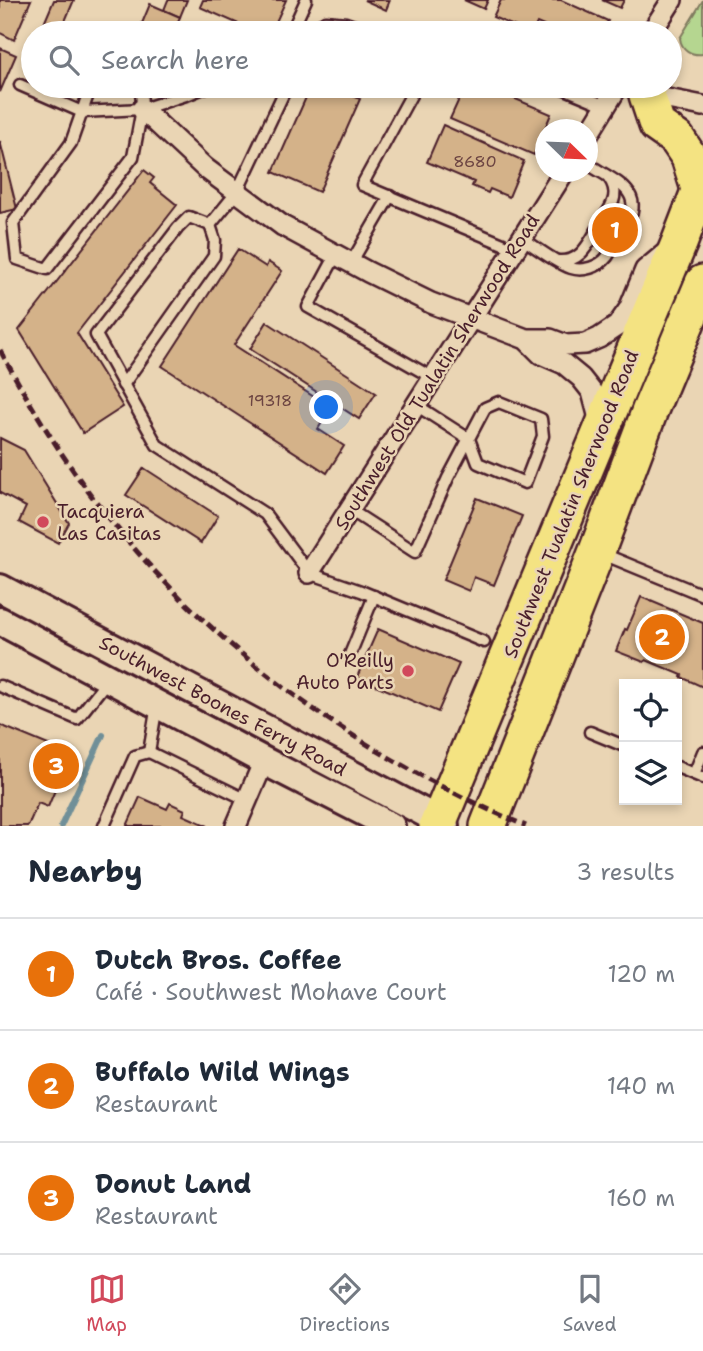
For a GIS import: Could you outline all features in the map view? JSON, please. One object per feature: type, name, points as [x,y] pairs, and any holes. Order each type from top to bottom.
[{"type":"highway","points":[[638,98],[657,125],[677,139],[689,156],[702,186]]},
{"type":"highway","name":"Southwest Tualatin Sherwood Road","points":[[441,824],[702,186]]},
{"type":"highway","name":"Southwest Tualatin Sherwood Road","points":[[488,826],[650,410],[703,283]]},
{"type":"main road","name":"Southwest Boones Ferry Road","points":[[0,588],[441,824]]},
{"type":"main road","name":"Southwest Boones Ferry Road","points":[[0,621],[391,826]]},
{"type":"street","points":[[659,21],[672,0]]},
{"type":"street","points":[[597,119],[606,106],[618,98]]},
{"type":"street","points":[[670,98],[703,106]]},
{"type":"street","points":[[142,109],[205,168],[284,226],[431,303],[526,339],[550,339],[566,345],[585,344],[599,338],[617,326],[629,309],[645,270],[680,241]]},
{"type":"street","name":"Southwest Old Tualatin Sherwood Road","points":[[309,573],[558,182]]},
{"type":"street","points":[[526,339],[541,354],[564,364],[581,378],[592,392],[602,427]]},
{"type":"street","points":[[236,826],[264,761]]},
{"type":"lane","points":[[296,21],[306,0]]},
{"type":"lane","points":[[50,98],[82,112],[142,109],[176,98]]},
{"type":"lane","points":[[87,98],[71,142],[12,223],[17,259],[47,269],[133,157],[142,98]]},
{"type":"lane","points":[[210,225],[237,192],[281,98]]},
{"type":"lane","points":[[409,98],[362,185],[518,244],[570,268],[590,268],[606,258],[633,212],[628,190],[598,171]]},
{"type":"lane","points":[[587,98],[606,106]]},
{"type":"lane","points":[[558,261],[577,258],[603,221],[615,198],[614,184],[609,178]]},
{"type":"lane","points":[[390,196],[308,307],[433,378]]},
{"type":"lane","points":[[210,225],[189,217],[96,335],[157,445],[265,514],[309,573],[374,596],[484,642]]},
{"type":"lane","points":[[123,385],[214,256],[215,240],[210,225]]},
{"type":"lane","points":[[350,510],[415,552],[447,478],[469,439],[485,408],[499,402],[541,419],[543,436],[525,483],[478,463],[469,439],[416,405]]},
{"type":"lane","points":[[597,551],[703,595]]},
{"type":"lane","points":[[349,657],[374,596]]},
{"type":"lane","points":[[0,686],[77,719],[108,679]]},
{"type":"lane","points":[[149,752],[157,705]]},
{"type":"lane","points":[[590,732],[619,744]]},
{"type":"lane","points":[[104,826],[135,756],[149,752],[247,800]]},
{"type":"lane","points":[[682,769],[699,776],[703,752]]},
{"type":"green space","points":[[703,0],[703,54],[691,53],[685,48],[682,35]]},
{"type":"building","points":[[0,0],[31,0],[14,40],[0,33]]},
{"type":"building","points":[[54,0],[74,0],[65,21],[45,21]]},
{"type":"building","points":[[168,0],[187,0],[180,17],[164,10]]},
{"type":"building","points":[[203,0],[286,0],[276,21],[232,21],[200,7]]},
{"type":"building","points":[[364,0],[390,0],[386,10]]},
{"type":"building","points":[[464,0],[488,0],[484,9]]},
{"type":"building","points":[[501,0],[561,0],[608,21],[502,21],[493,17]]},
{"type":"building","points":[[602,0],[624,0],[620,8]]},
{"type":"building","points":[[150,4],[180,17],[178,21],[143,21]]},
{"type":"building","points":[[0,48],[16,55],[0,92]]},
{"type":"building","points":[[306,98],[360,99],[319,192],[273,172]]},
{"type":"building","points":[[460,98],[513,98],[551,114],[549,119],[535,119],[534,155],[450,119]]},
{"type":"building","points":[[443,125],[524,161],[509,197],[490,189],[488,193],[472,186],[474,182],[427,162]]},
{"type":"building","points":[[0,141],[17,209],[0,213]]},
{"type":"building","points":[[144,170],[154,178],[150,183],[177,205],[77,333],[123,407],[83,433],[19,330]]},
{"type":"building","points":[[600,213],[630,232],[625,241],[615,235],[608,247],[596,240],[604,228],[595,222]]},
{"type":"building","points":[[238,249],[266,267],[268,262],[282,271],[234,345],[331,408],[318,429],[344,446],[327,473],[162,366]]},
{"type":"building","points":[[267,322],[376,393],[359,419],[250,349]]},
{"type":"building","points":[[0,438],[24,450],[69,523],[58,543],[19,522],[26,507],[0,493]]},
{"type":"building","points":[[144,468],[218,516],[201,543],[126,495]]},
{"type":"building","points":[[477,498],[522,516],[494,585],[474,577],[469,591],[443,580]]},
{"type":"building","points":[[641,597],[703,623],[703,687],[646,660],[644,662],[616,651]]},
{"type":"building","name":"O'Reilly Auto Parts","points":[[378,629],[459,664],[438,712],[357,677]]},
{"type":"building","points":[[0,725],[70,754],[48,807],[38,803],[28,826],[0,826]]},
{"type":"building","points":[[140,797],[167,809],[170,803],[185,810],[183,815],[208,826],[127,826]]},
{"type":"waterway","points":[[61,826],[103,735]]},
{"type":"railway","points":[[0,350],[65,458],[119,531],[168,585],[220,635],[275,681],[334,723],[395,761],[460,796],[526,826]]},
{"type":"place","name":"Dutch Bros. Coffee","points":[[615,230]]},
{"type":"place","name":"Tacquiera Las Casitas","points":[[43,522]]},
{"type":"place","name":"Buffalo Wild Wings","points":[[662,637]]},
{"type":"place","name":"O'Reilly Auto Parts","points":[[408,671]]},
{"type":"place","name":"Donut Land","points":[[56,766]]}]
